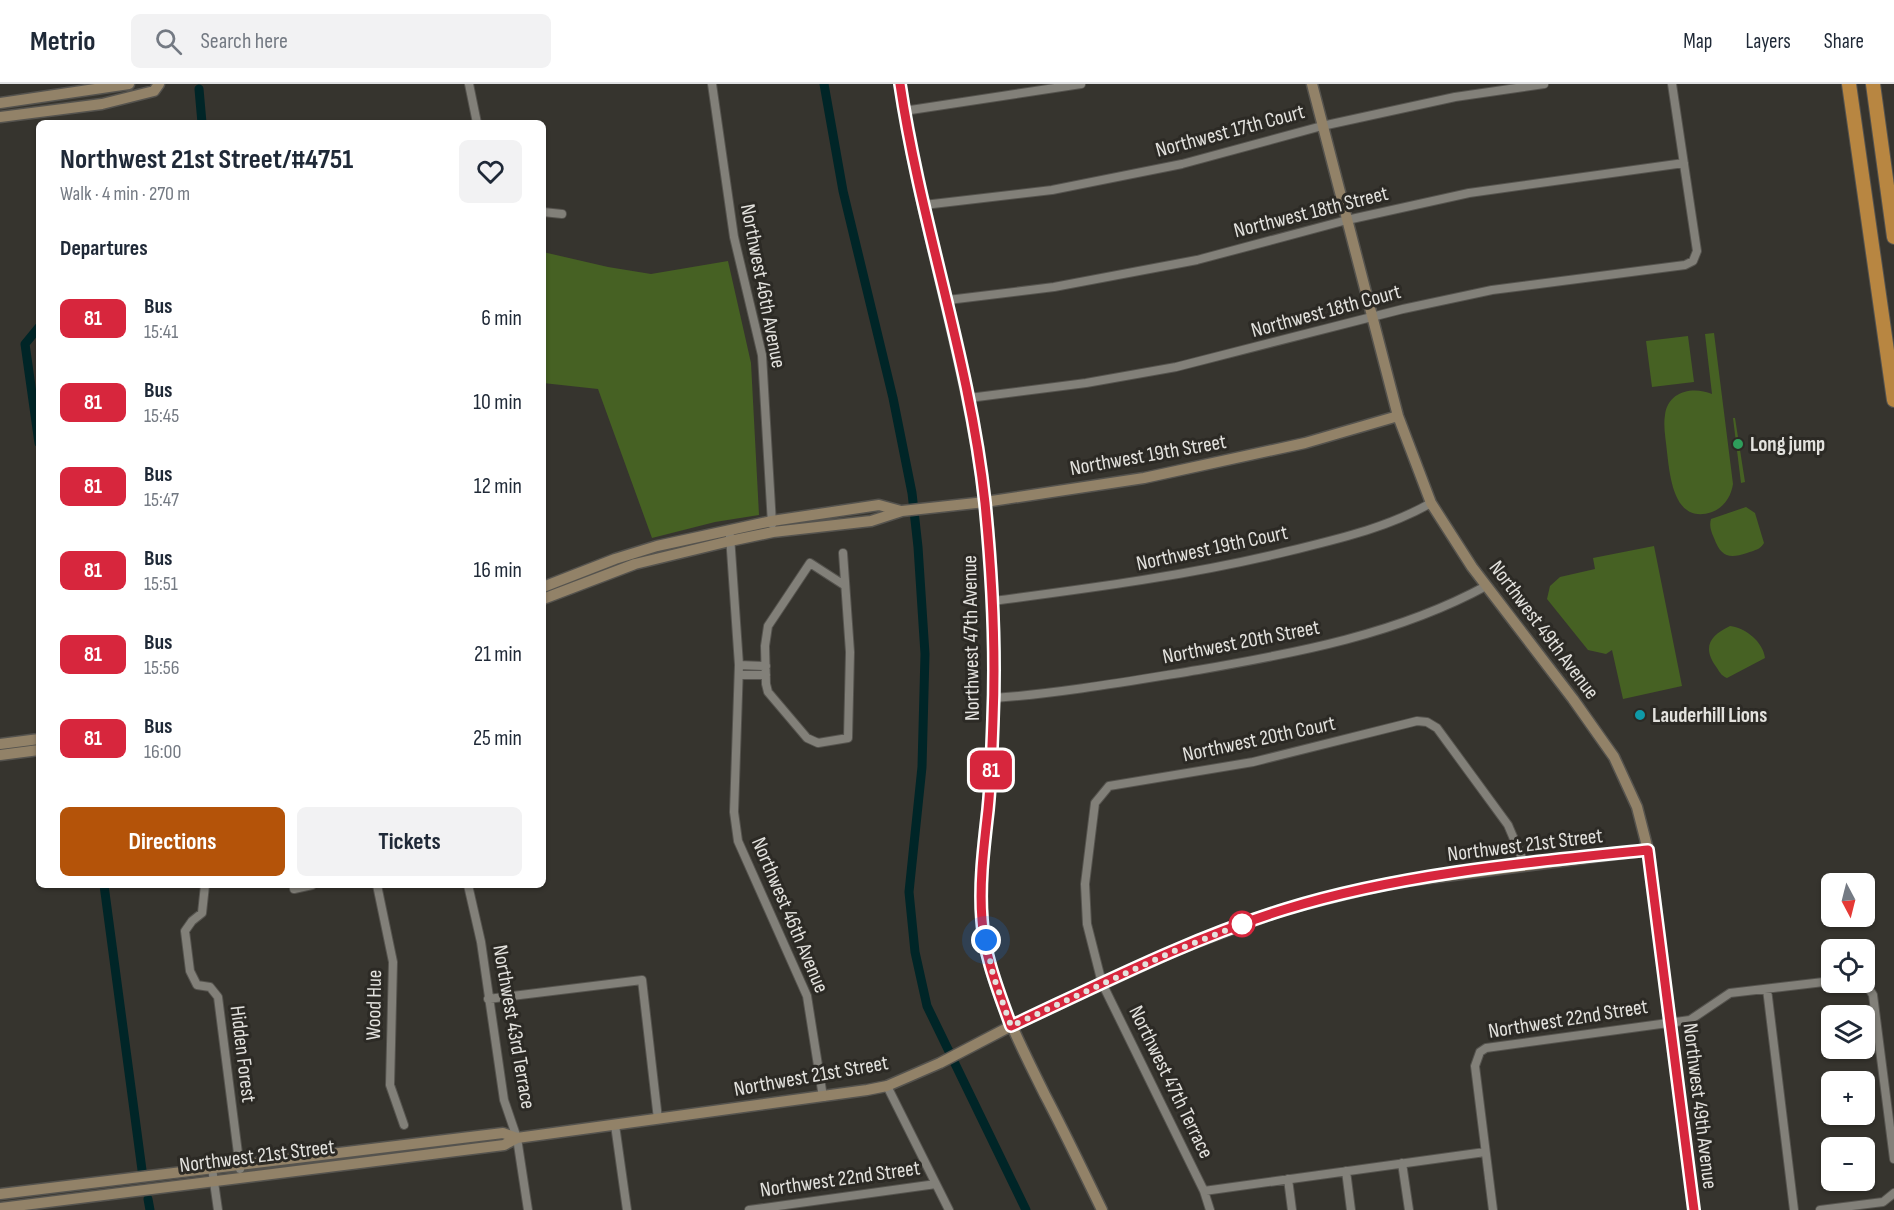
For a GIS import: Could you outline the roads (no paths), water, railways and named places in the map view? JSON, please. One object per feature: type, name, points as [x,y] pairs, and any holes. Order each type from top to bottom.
[{"type":"highway","points":[[1849,84],[1894,400]]},
{"type":"highway","points":[[1873,84],[1894,237]]},
{"type":"street","points":[[0,103],[129,84]]},
{"type":"street","points":[[0,117],[104,103],[154,91],[159,84]]},
{"type":"street","points":[[469,84],[476,120]]},
{"type":"street","name":"Northwest 46th Avenue","points":[[711,84],[734,237],[762,355],[772,526]]},
{"type":"street","name":"Northwest 47th Avenue","points":[[900,84],[924,205],[948,300],[969,398],[985,502],[993,601],[994,699],[990,782],[981,882],[982,922],[993,975],[1011,1026],[1102,1210]]},
{"type":"street","points":[[904,111],[1081,84]]},
{"type":"street","name":"Northwest 49th Avenue","points":[[1311,84],[1398,416],[1431,504],[1486,586],[1567,691],[1614,757],[1637,807],[1648,850],[1694,1210]]},
{"type":"street","name":"Northwest 17th Court","points":[[924,205],[1052,190],[1160,168],[1322,126],[1455,97],[1545,84]]},
{"type":"street","points":[[1672,84],[1684,163]]},
{"type":"street","name":"Northwest 18th Street","points":[[948,300],[1054,287],[1197,260],[1347,220],[1469,193],[1684,163]]},
{"type":"street","name":"Northwest 18th Court","points":[[969,398],[1086,383],[1176,367],[1373,317],[1492,290],[1685,265],[1693,261],[1697,251],[1684,163]]},
{"type":"street","points":[[546,212],[562,214]]},
{"type":"street","name":"Northwest 19th Street","points":[[546,586],[633,559],[772,526],[871,521],[902,511],[985,502],[1144,478],[1305,442],[1398,416]]},
{"type":"street","name":"Northwest 19th Court","points":[[993,601],[1136,583],[1222,567],[1400,520],[1431,504]]},
{"type":"street","name":"Northwest 46th Avenue","points":[[730,535],[739,665],[734,812],[738,841],[807,996],[823,1097]]},
{"type":"street","points":[[843,553],[850,652],[848,738],[818,743],[807,738],[768,693],[765,646],[768,626],[810,563],[844,585]]},
{"type":"street","name":"Northwest 19th Street","points":[[546,598],[633,559]]},
{"type":"street","name":"Northwest 20th Street","points":[[994,699],[1110,685],[1250,661],[1415,619],[1440,610],[1486,586]]},
{"type":"street","points":[[739,665],[766,666]]},
{"type":"street","points":[[739,675],[766,675]]},
{"type":"street","name":"Northwest 20th Court","points":[[1101,793],[1109,786],[1253,762],[1417,721],[1427,722],[1437,728],[1485,791],[1508,825],[1525,865]]},
{"type":"street","points":[[0,744],[36,739]]},
{"type":"street","points":[[0,755],[36,750]]},
{"type":"street","name":"Northwest 47th Terrace","points":[[1101,793],[1095,803],[1085,884],[1087,924],[1102,983],[1204,1191],[1210,1210]]},
{"type":"street","name":"Northwest 21st Street","points":[[0,1208],[504,1144],[518,1138],[823,1097],[887,1086],[940,1064],[1011,1026],[1102,983],[1197,942],[1305,903],[1370,886],[1648,850]]},
{"type":"street","name":"Hidden Forest","points":[[205,888],[202,913],[185,931],[186,941],[190,971],[197,985],[210,987],[218,997],[241,1178]]},
{"type":"street","points":[[294,889],[298,888]]},
{"type":"street","name":"Wood Hue","points":[[378,888],[393,962],[390,1085],[404,1125]]},
{"type":"street","name":"Northwest 43rd Terrace","points":[[469,888],[481,942],[504,1100],[518,1138],[528,1210]]},
{"type":"street","points":[[488,999],[642,980],[658,1119]]},
{"type":"street","name":"Northwest 22nd Street","points":[[1485,1152],[1475,1066],[1480,1052],[1494,1045],[1690,1020],[1730,993],[1821,982]]},
{"type":"street","points":[[1767,989],[1794,1210]]},
{"type":"street","points":[[1873,993],[1894,1159]]},
{"type":"street","points":[[887,1086],[949,1210]]},
{"type":"street","points":[[615,1125],[627,1210]]},
{"type":"street","name":"Northwest 21st Street","points":[[0,1194],[503,1133],[518,1138]]},
{"type":"street","points":[[1204,1191],[1485,1152],[1493,1210]]},
{"type":"street","points":[[1402,1163],[1409,1210]]},
{"type":"street","points":[[212,1168],[218,1210]]},
{"type":"street","points":[[1346,1171],[1351,1210]]},
{"type":"street","points":[[1288,1179],[1292,1210]]},
{"type":"street","name":"Northwest 22nd Street","points":[[749,1210],[936,1184]]},
{"type":"street","points":[[1820,1210],[1883,1202],[1893,1194]]},
{"type":"waterway","points":[[824,84],[843,191],[893,398],[912,493],[918,547],[925,654],[922,767],[909,892],[915,952],[927,1006],[1026,1210]]},
{"type":"waterway","points":[[199,89],[202,120]]},
{"type":"waterway","points":[[36,331],[25,344],[36,422]]},
{"type":"waterway","points":[[104,888],[142,1170]]},
{"type":"waterway","points":[[148,1199],[150,1210]]},
{"type":"place","name":"Long jump","points":[[1738,444]]},
{"type":"place","name":"Lauderhill Lions","points":[[1640,715]]}]
